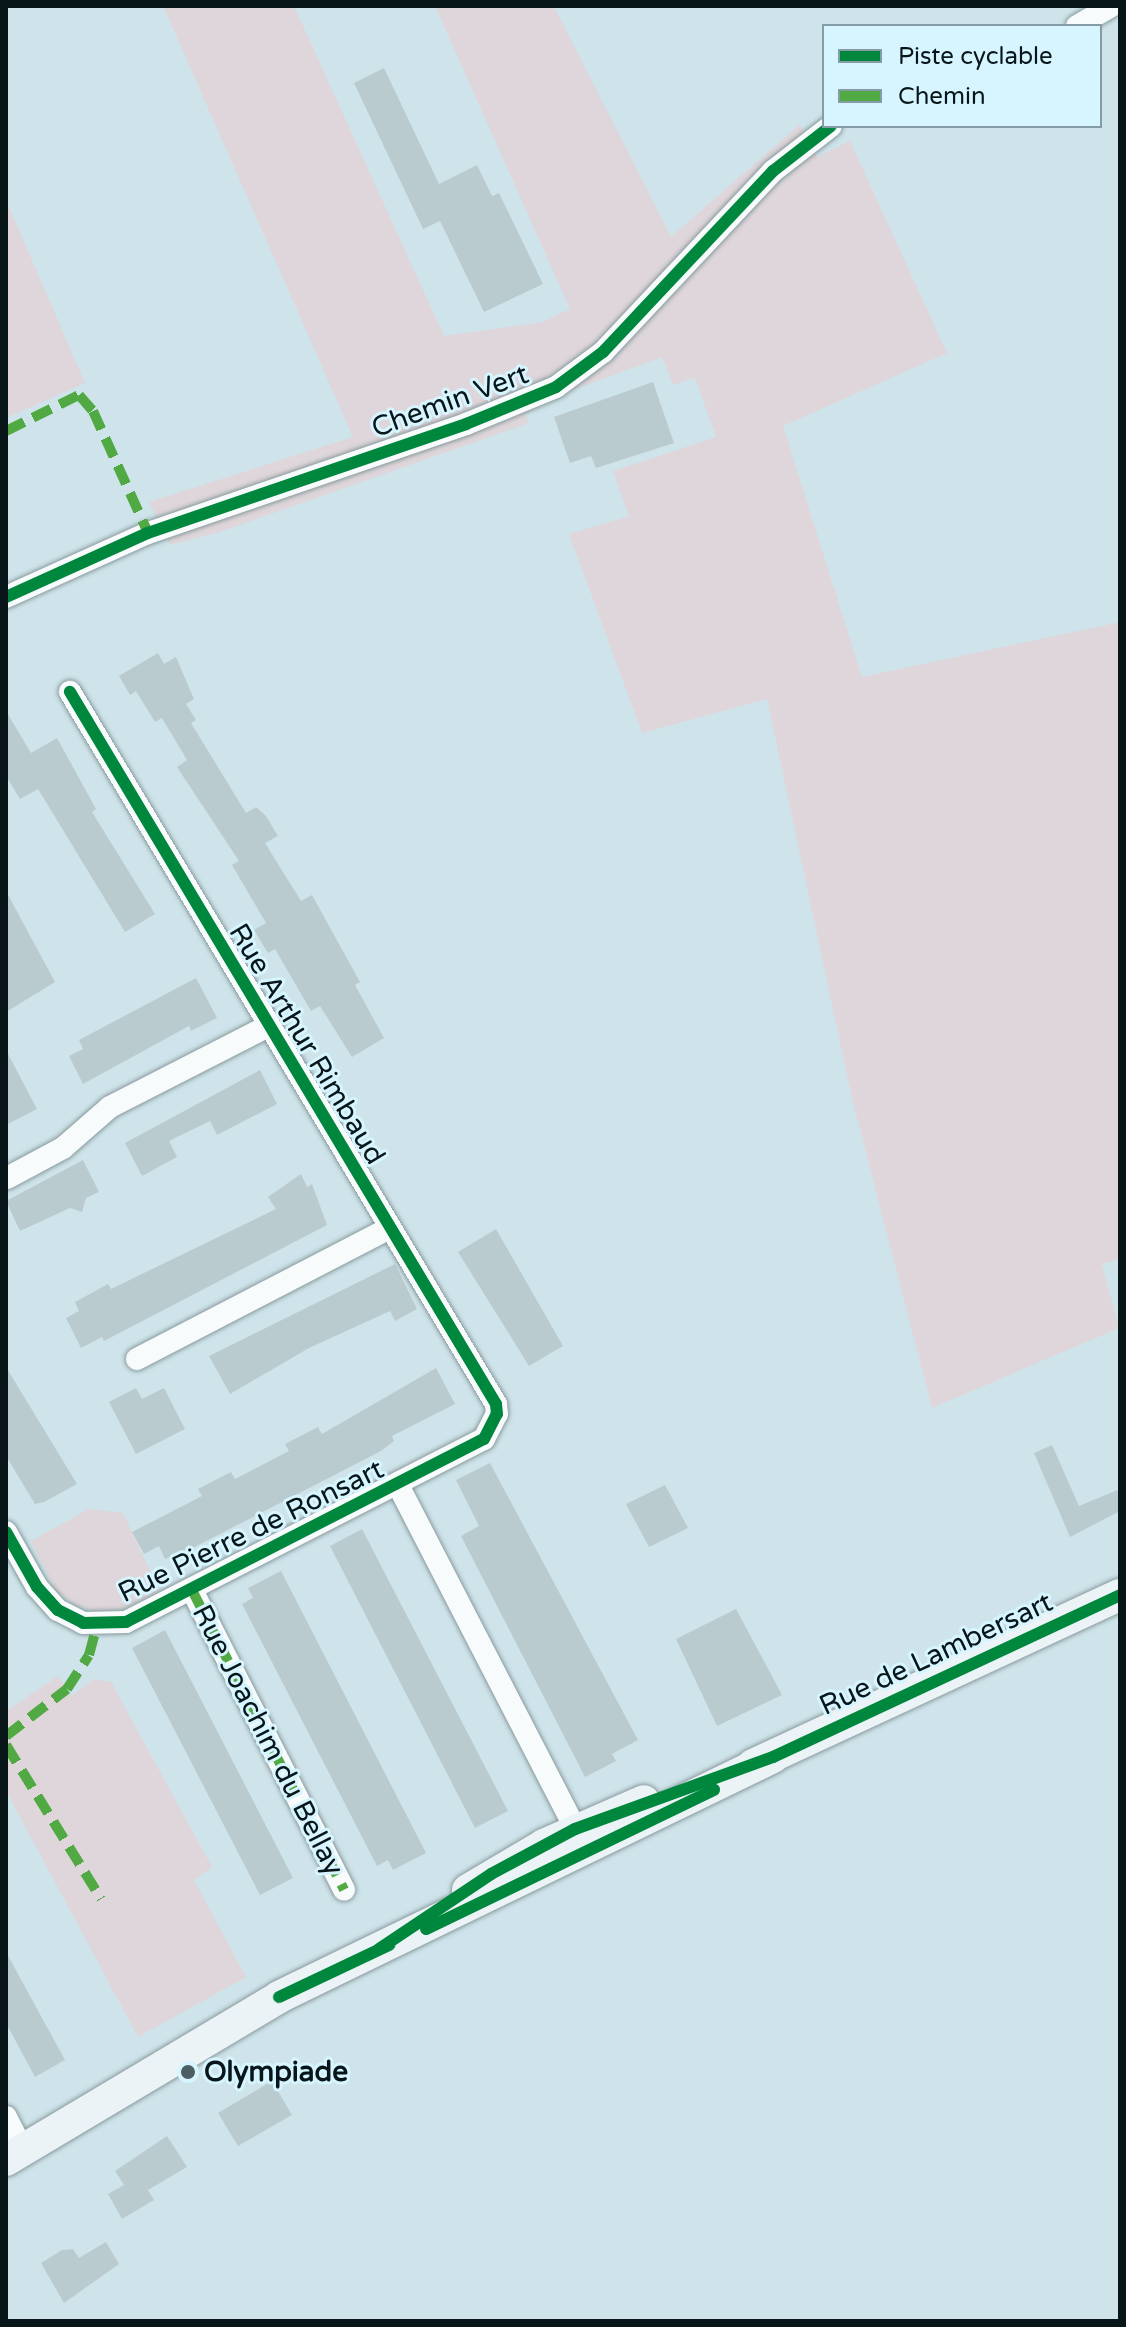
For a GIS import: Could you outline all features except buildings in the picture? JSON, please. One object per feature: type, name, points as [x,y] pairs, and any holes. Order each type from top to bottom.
[{"type":"main road","name":"Rue de Lambersart","points":[[15,2155],[256,2010],[379,1949],[491,1874],[580,1840],[773,1757],[1120,1595]]},
{"type":"street","points":[[1080,24],[1111,6]]},
{"type":"street","name":"Chemin Vert","points":[[6,597],[142,535],[466,424],[556,387],[603,352],[773,171],[828,128]]},
{"type":"street","name":"Rue Arthur Rimbaud","points":[[70,692],[496,1404],[495,1423]]},
{"type":"street","points":[[7,1178],[63,1148],[110,1107],[268,1026]]},
{"type":"street","points":[[137,1359],[390,1228]]},
{"type":"street","name":"Rue Pierre de Ronsart","points":[[6,1532],[47,1601],[83,1623],[126,1622],[484,1439],[495,1423]]},
{"type":"street","name":"Rue Pierre de Ronsart","points":[[398,1485],[580,1840]]},
{"type":"street","name":"Rue Joachim du Bellay","points":[[192,1590],[344,1890]]},
{"type":"street","points":[[6,2117],[15,2155]]},
{"type":"shaded area","points":[[163,6],[294,6],[444,336],[543,322],[570,309],[435,6],[554,6],[671,237],[800,124],[817,157],[850,141],[947,353],[783,426],[862,677],[1120,622],[1120,1259],[1102,1264],[1119,1328],[932,1408],[852,1099],[767,699],[642,733],[569,534],[629,516],[613,471],[716,437],[695,378],[673,385],[662,357],[573,390],[525,414],[529,423],[217,533],[170,545],[149,502],[353,437]]},
{"type":"shaded area","points":[[6,200],[85,383],[6,418]]},
{"type":"shaded area","points":[[89,1509],[123,1513],[160,1592],[122,1609],[98,1612],[78,1606],[56,1591],[31,1541]]},
{"type":"shaded area","points":[[58,1676],[72,1696],[93,1679],[111,1682],[212,1867],[194,1880],[246,1977],[138,2037],[6,1791],[6,1711]]},
{"type":"marked path","points":[[6,431],[79,395],[93,411],[148,533]]},
{"type":"marked path","points":[[192,1590],[344,1890]]},
{"type":"marked path","points":[[6,1736],[67,1689],[89,1655],[97,1625]]},
{"type":"marked path","points":[[6,1745],[101,1899]]},
{"type":"cycle path","points":[[6,597],[148,533],[466,424],[556,387],[603,352],[773,171],[828,128]]},
{"type":"cycle path","points":[[6,1532],[37,1587],[58,1610],[83,1623],[126,1622],[484,1439],[497,1414],[496,1404],[70,692]]},
{"type":"cycle path","points":[[379,1949],[491,1874],[575,1829],[773,1757],[1120,1595]]},
{"type":"cycle path","points":[[426,1929],[714,1790]]},
{"type":"cycle path","points":[[279,1997],[389,1945]]},
{"type":"place","name":"Olympiade","points":[[188,2072]]}]
